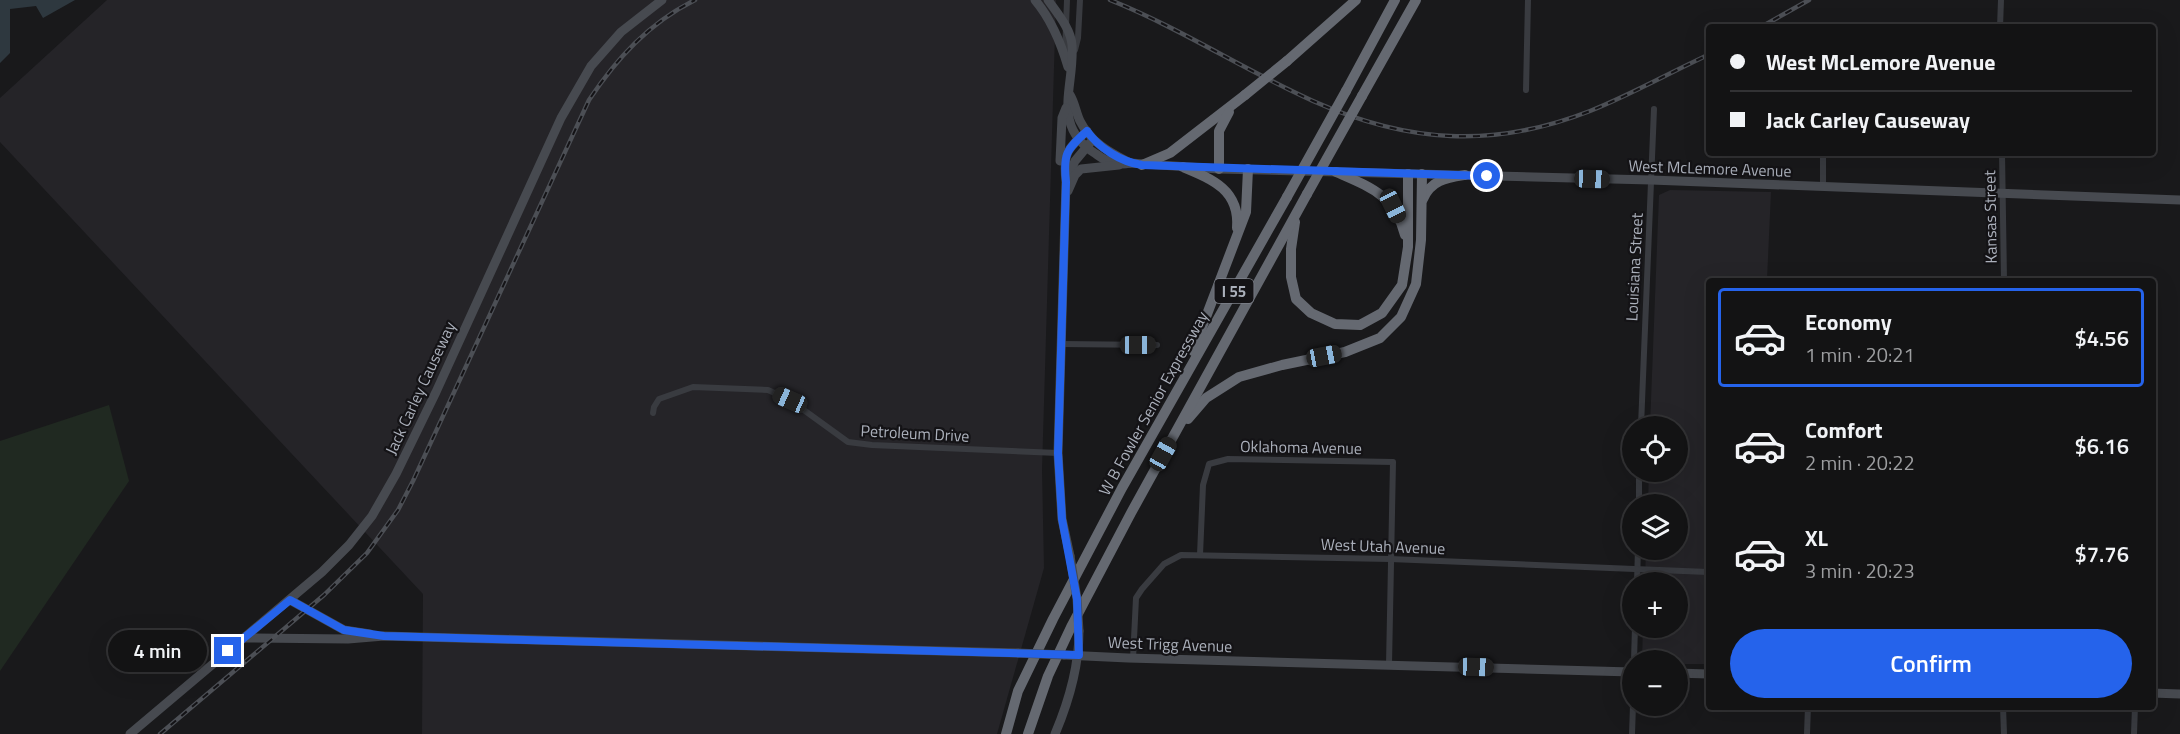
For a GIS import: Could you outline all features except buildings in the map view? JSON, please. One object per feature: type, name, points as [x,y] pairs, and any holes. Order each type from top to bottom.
[{"type":"highway","points":[[1131,164],[1170,153],[1232,107],[1356,0]]},
{"type":"highway","name":"W B Fowler Senior Expressway","points":[[1006,734],[1018,691],[1122,488],[1287,197],[1395,0]]},
{"type":"highway","name":"W B Fowler Senior Expressway","points":[[1028,734],[1048,676],[1071,627],[1174,435],[1416,0]]},
{"type":"highway","points":[[1219,169],[1219,131],[1232,107]]},
{"type":"highway","points":[[1183,167],[1215,181],[1233,201],[1238,219],[1236,240]]},
{"type":"highway","points":[[1180,386],[1246,212],[1248,169]]},
{"type":"highway","points":[[1336,172],[1379,192],[1393,206],[1403,226],[1408,247]]},
{"type":"highway","points":[[1297,213],[1291,249],[1291,277],[1296,299],[1311,313],[1335,324],[1360,325],[1382,313],[1402,285],[1408,247],[1408,174]]},
{"type":"highway","points":[[1174,435],[1206,398],[1239,377],[1282,365],[1345,352],[1380,338],[1401,317],[1416,284],[1421,240],[1422,174]]},
{"type":"highway","points":[[1421,202],[1431,186],[1442,180],[1465,175]]},
{"type":"street","name":"Jack Carley Causeway","points":[[130,734],[322,572],[349,545],[372,516],[396,474],[436,392],[561,118],[591,66],[621,32],[662,0]]},
{"type":"street","points":[[1035,0],[1046,13],[1065,56],[1070,74]]},
{"type":"street","points":[[1048,0],[1072,43],[1070,95],[1062,118],[1060,160],[1065,196]]},
{"type":"street","points":[[1065,56],[1067,0]]},
{"type":"street","points":[[1070,74],[1078,38],[1080,0]]},
{"type":"street","points":[[1526,90],[1528,0]]},
{"type":"street","points":[[2000,24],[2001,0]]},
{"type":"street","name":"West McLemore Avenue","points":[[1070,95],[1087,131],[1094,140],[1131,164]]},
{"type":"street","points":[[1066,108],[1078,139]]},
{"type":"street","name":"Louisiana Street","points":[[1641,416],[1654,109]]},
{"type":"street","points":[[1055,734],[1065,710],[1079,655],[1077,599],[1062,519],[1058,453],[1066,182],[1064,162],[1066,154],[1087,131]]},
{"type":"street","name":"West McLemore Avenue","points":[[1078,139],[1109,162],[1219,169],[1651,180],[2180,200]]},
{"type":"street","points":[[1066,182],[1075,161],[1094,140]]},
{"type":"street","points":[[1823,156],[1823,186]]},
{"type":"street","name":"Kansas Street","points":[[2002,156],[2004,278]]},
{"type":"street","points":[[1065,196],[1075,175],[1081,169],[1131,164]]},
{"type":"street","points":[[1061,344],[1157,345]]},
{"type":"street","name":"Petroleum Drive","points":[[653,413],[659,399],[693,387],[768,390],[790,400],[849,442],[1058,453]]},
{"type":"street","name":"Oklahoma Avenue","points":[[1200,555],[1203,485],[1209,464],[1228,459],[1393,462],[1390,559]]},
{"type":"street","name":"West Utah Avenue","points":[[1133,659],[1136,598],[1164,564],[1174,557],[1200,555],[1390,559],[1706,572]]},
{"type":"street","points":[[1389,665],[1390,559]]},
{"type":"street","points":[[1638,560],[1638,572]]},
{"type":"street","points":[[290,600],[344,630],[384,636]]},
{"type":"street","points":[[245,638],[348,639],[384,636]]},
{"type":"street","name":"West Trigg Avenue","points":[[384,636],[1622,672]]},
{"type":"street","points":[[1688,673],[1706,674]]},
{"type":"street","points":[[2156,693],[2180,694]]},
{"type":"street","points":[[1807,734],[1808,710]]},
{"type":"street","points":[[2003,710],[2004,734]]},
{"type":"street","points":[[2134,734],[2135,710]]},
{"type":"street","points":[[1632,734],[1633,716]]},
{"type":"shaded area","points":[[0,0],[75,0],[43,18],[36,6],[10,9],[10,53],[0,63]]},
{"type":"shaded area","points":[[107,0],[1056,0],[1042,470],[1044,568],[997,734],[422,734],[423,594],[0,142],[0,98]]},
{"type":"shaded area","points":[[1670,190],[1771,192],[1767,278],[1706,278],[1706,664],[1688,664],[1688,650],[1642,650],[1643,638],[1688,638],[1688,572],[1645,572],[1646,560],[1688,560],[1688,494],[1648,494],[1649,482],[1688,482],[1688,416],[1650,416],[1659,195]]},
{"type":"shaded area","points":[[109,405],[129,481],[0,671],[0,441]]},
{"type":"railway","points":[[160,734],[324,595],[367,553],[398,510],[413,481],[589,100],[635,43],[663,19],[695,0]]},
{"type":"railway","points":[[1110,0],[1162,23],[1313,101],[1382,126],[1416,133],[1485,136],[1554,123],[1605,105],[1706,56]]},
{"type":"railway","points":[[1766,24],[1809,0]]},
{"type":"route","points":[[228,651],[290,600],[344,630],[384,636],[1079,655],[1077,599],[1062,519],[1058,453],[1066,182],[1064,162],[1072,146],[1087,131],[1102,147],[1130,163],[1142,165],[1487,176]]}]
